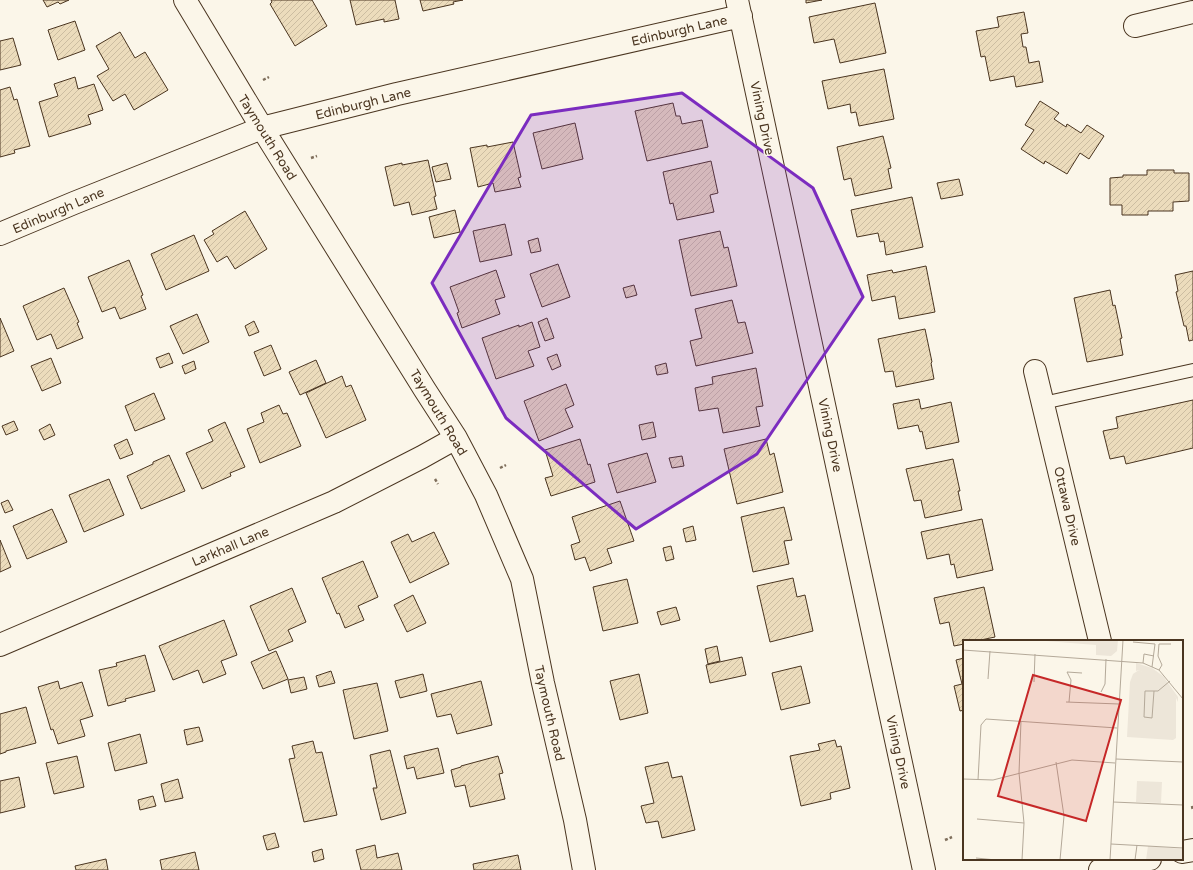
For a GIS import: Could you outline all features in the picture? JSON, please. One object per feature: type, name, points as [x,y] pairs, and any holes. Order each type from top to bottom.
[{"type":"street","name":"Taymouth Road","points":[[185,0],[262,128],[456,438],[486,495],[522,579],[543,683],[575,820],[584,870]]},
{"type":"street","name":"Edinburgh Lane","points":[[0,234],[262,128],[739,8]]},
{"type":"street","name":"Vining Drive","points":[[739,8],[924,870]]},
{"type":"street","points":[[1134,26],[1193,12]]},
{"type":"street","name":"Ottawa Drive","points":[[1036,371],[1100,640]]},
{"type":"street","name":"Larkhall Lane","points":[[0,645],[334,502],[456,438]]},
{"type":"street","points":[[1183,852],[1193,850]]},
{"type":"street","points":[[1100,870],[1145,860]]},
{"type":"lane","points":[[1043,403],[1193,370]]},
{"type":"path","points":[[1192,806],[1192,811]]},
{"type":"path","points":[[945,840],[952,837]]},
{"type":"highlighted area","points":[[682,93],[813,188],[863,297],[757,454],[636,529],[506,418],[432,283],[531,115]]},
{"type":"building","points":[[43,0],[69,0],[60,4],[58,2],[47,7]]},
{"type":"building","points":[[271,0],[312,0],[327,26],[295,46],[270,4],[272,2]]},
{"type":"building","points":[[350,0],[395,0],[399,19],[384,22],[384,19],[356,25]]},
{"type":"building","points":[[420,0],[463,0],[453,2],[454,4],[423,11]]},
{"type":"building","points":[[806,0],[822,0],[806,3]]},
{"type":"building","points":[[875,3],[886,53],[840,63],[834,39],[814,43],[809,17]]},
{"type":"building","points":[[1024,12],[1028,33],[1021,34],[1023,47],[1026,47],[1029,63],[1039,61],[1043,82],[1016,87],[1014,76],[990,81],[985,56],[981,57],[976,31],[999,27],[997,17]]},
{"type":"building","points":[[75,21],[85,50],[58,60],[48,30]]},
{"type":"building","points":[[120,32],[135,58],[145,52],[168,90],[134,110],[125,94],[113,101],[97,76],[109,69],[96,46]]},
{"type":"building","points":[[13,38],[21,65],[0,70],[0,41]]},
{"type":"building","points":[[884,69],[894,119],[859,126],[856,112],[851,113],[850,104],[828,109],[822,81]]},
{"type":"building","points":[[75,77],[78,89],[94,84],[103,110],[88,115],[91,124],[49,137],[39,102],[58,96],[54,84]]},
{"type":"building","points":[[10,87],[14,100],[17,99],[30,146],[14,150],[15,153],[0,157],[0,90]]},
{"type":"building","points":[[1040,101],[1059,113],[1054,119],[1066,127],[1067,124],[1081,133],[1087,125],[1104,136],[1089,159],[1080,153],[1067,174],[1045,161],[1044,164],[1021,149],[1034,130],[1025,125]]},
{"type":"building","points":[[673,103],[676,116],[680,116],[682,124],[702,120],[708,147],[647,161],[635,111]]},
{"type":"building","points":[[575,123],[583,159],[542,169],[533,133]]},
{"type":"building","points":[[883,136],[891,168],[888,169],[892,188],[855,196],[851,178],[844,180],[837,147]]},
{"type":"building","points":[[513,142],[521,177],[518,178],[521,187],[495,192],[493,183],[478,187],[470,148],[487,145],[487,147]]},
{"type":"building","points":[[428,160],[436,196],[434,197],[437,209],[412,215],[409,202],[394,206],[385,167],[402,163],[402,165]]},
{"type":"building","points":[[711,161],[718,193],[710,195],[714,212],[677,220],[673,203],[670,204],[663,172]]},
{"type":"building","points":[[447,163],[451,179],[436,182],[432,167]]},
{"type":"building","points":[[1147,170],[1174,170],[1174,173],[1189,173],[1189,201],[1173,202],[1173,211],[1148,211],[1148,215],[1122,215],[1122,205],[1110,205],[1110,178],[1123,177],[1123,175],[1147,175]]},
{"type":"building","points":[[959,179],[963,195],[941,199],[937,183]]},
{"type":"building","points":[[912,197],[923,247],[886,255],[884,241],[880,242],[878,233],[857,237],[851,210]]},
{"type":"building","points":[[455,210],[460,232],[434,238],[429,217]]},
{"type":"building","points":[[245,211],[267,249],[235,269],[227,256],[217,262],[204,240],[214,234],[212,231]]},
{"type":"building","points":[[505,224],[512,255],[480,262],[473,231]]},
{"type":"building","points":[[720,231],[724,248],[728,247],[737,286],[691,296],[679,240]]},
{"type":"building","points":[[194,235],[209,271],[166,290],[151,254]]},
{"type":"building","points":[[538,238],[541,251],[531,253],[528,241]]},
{"type":"building","points":[[129,260],[143,295],[141,296],[146,309],[120,319],[115,307],[102,312],[88,277]]},
{"type":"building","points":[[558,264],[570,297],[542,307],[530,274]]},
{"type":"building","points":[[926,266],[935,312],[899,319],[895,296],[872,301],[867,275],[892,270],[893,273]]},
{"type":"building","points":[[496,270],[505,297],[495,300],[500,314],[462,328],[457,313],[459,312],[450,287]]},
{"type":"building","points":[[1193,271],[1193,340],[1189,341],[1176,292],[1178,291],[1175,275]]},
{"type":"building","points":[[634,285],[637,295],[626,298],[623,288]]},
{"type":"building","points":[[64,288],[79,322],[77,323],[83,338],[57,349],[51,334],[37,340],[23,306]]},
{"type":"building","points":[[1110,290],[1113,306],[1115,305],[1122,338],[1120,339],[1123,355],[1087,362],[1074,298]]},
{"type":"building","points":[[732,300],[738,323],[745,322],[753,353],[696,366],[690,341],[702,338],[695,309]]},
{"type":"building","points":[[197,314],[209,342],[183,354],[170,326]]},
{"type":"building","points":[[0,318],[14,351],[0,357]]},
{"type":"building","points":[[547,318],[554,338],[545,341],[538,322]]},
{"type":"building","points":[[254,321],[259,332],[249,336],[245,326]]},
{"type":"building","points":[[532,322],[540,347],[528,351],[534,366],[496,379],[482,338]]},
{"type":"building","points":[[925,329],[934,379],[896,387],[893,371],[885,372],[878,339]]},
{"type":"building","points":[[271,345],[281,369],[264,376],[254,352]]},
{"type":"building","points":[[169,353],[173,363],[160,368],[156,358]]},
{"type":"building","points":[[557,354],[561,366],[552,370],[547,358]]},
{"type":"building","points":[[51,358],[61,383],[42,391],[31,366]]},
{"type":"building","points":[[316,360],[326,383],[300,395],[289,372]]},
{"type":"building","points":[[194,361],[196,369],[185,374],[182,366]]},
{"type":"building","points":[[666,363],[668,373],[657,375],[655,366]]},
{"type":"building","points":[[756,368],[763,406],[756,407],[760,426],[723,433],[718,408],[699,411],[695,388],[713,384],[712,377]]},
{"type":"building","points":[[342,376],[346,387],[351,385],[366,420],[326,438],[306,393]]},
{"type":"building","points":[[566,384],[574,405],[565,409],[573,427],[539,441],[524,401]]},
{"type":"building","points":[[154,393],[165,419],[135,431],[125,406]]},
{"type":"building","points":[[919,399],[921,409],[951,402],[959,442],[926,449],[922,431],[920,432],[918,425],[898,429],[893,404]]},
{"type":"building","points":[[1193,400],[1193,448],[1126,464],[1124,456],[1110,459],[1103,431],[1118,428],[1116,417]]},
{"type":"building","points":[[279,405],[283,414],[287,413],[301,446],[260,463],[247,429],[264,422],[261,413]]},
{"type":"building","points":[[14,421],[18,430],[6,435],[2,426]]},
{"type":"building","points":[[225,422],[245,467],[230,473],[231,476],[202,489],[186,453],[213,441],[208,430]]},
{"type":"building","points":[[653,422],[656,437],[642,440],[639,425]]},
{"type":"building","points":[[50,424],[55,435],[44,440],[39,430]]},
{"type":"building","points":[[127,439],[133,454],[120,459],[114,445]]},
{"type":"building","points":[[580,439],[588,465],[590,464],[595,482],[551,496],[545,478],[553,476],[545,450]]},
{"type":"building","points":[[766,439],[770,455],[774,453],[783,492],[737,504],[724,449]]},
{"type":"building","points":[[647,453],[656,482],[617,493],[608,464]]},
{"type":"building","points":[[169,455],[185,491],[141,509],[127,476]]},
{"type":"building","points":[[682,456],[684,466],[672,468],[669,458]]},
{"type":"building","points":[[953,459],[960,491],[958,491],[962,510],[925,518],[921,500],[914,501],[906,469]]},
{"type":"building","points":[[109,479],[124,515],[84,532],[69,495]]},
{"type":"building","points":[[8,500],[13,510],[5,513],[1,503]]},
{"type":"building","points":[[620,501],[634,541],[607,549],[612,563],[590,571],[585,557],[575,560],[571,545],[580,542],[572,517]]},
{"type":"building","points":[[784,507],[792,540],[784,541],[789,564],[753,572],[741,517]]},
{"type":"building","points":[[52,509],[67,542],[27,559],[13,526]]},
{"type":"building","points":[[982,519],[993,570],[957,578],[954,564],[951,565],[949,554],[927,559],[921,532]]},
{"type":"building","points":[[693,526],[696,540],[686,542],[683,529]]},
{"type":"building","points":[[434,532],[449,564],[410,583],[391,542],[408,534],[412,542]]},
{"type":"building","points":[[0,540],[11,567],[0,572]]},
{"type":"building","points":[[671,546],[674,559],[666,561],[663,548]]},
{"type":"building","points":[[363,561],[378,597],[358,606],[364,620],[345,628],[339,613],[337,614],[322,578]]},
{"type":"building","points":[[793,578],[797,597],[805,595],[813,631],[770,642],[757,586]]},
{"type":"building","points":[[627,579],[638,623],[603,631],[593,587]]},
{"type":"building","points":[[984,587],[995,637],[981,640],[963,640],[963,644],[954,646],[949,622],[940,624],[934,598]]},
{"type":"building","points":[[292,588],[306,622],[288,630],[293,641],[269,651],[250,606]]},
{"type":"building","points":[[413,595],[426,623],[407,632],[394,605]]},
{"type":"building","points":[[676,607],[680,620],[661,625],[657,612]]},
{"type":"building","points":[[224,620],[237,655],[221,661],[226,674],[203,683],[198,670],[173,680],[159,646]]},
{"type":"building","points":[[717,646],[720,661],[708,664],[705,649]]},
{"type":"building","points":[[276,651],[288,679],[263,689],[251,662]]},
{"type":"building","points":[[145,655],[155,691],[125,699],[126,701],[108,706],[99,670],[117,666],[116,663]]},
{"type":"building","points":[[742,657],[746,675],[710,683],[706,665]]},
{"type":"building","points":[[963,658],[963,710],[960,711],[954,686],[962,684],[956,660]]},
{"type":"building","points":[[801,666],[810,703],[781,710],[772,673]]},
{"type":"building","points":[[331,671],[335,683],[319,687],[316,676]]},
{"type":"building","points":[[423,674],[427,691],[400,698],[395,681]]},
{"type":"building","points":[[639,674],[648,713],[620,720],[610,681]]},
{"type":"building","points":[[304,677],[307,689],[291,693],[288,680]]},
{"type":"building","points":[[58,681],[60,689],[82,682],[93,716],[80,720],[85,736],[58,744],[53,729],[51,730],[38,687]]},
{"type":"building","points":[[481,681],[492,725],[457,734],[451,714],[437,717],[431,694]]},
{"type":"building","points":[[377,683],[388,731],[354,739],[343,690]]},
{"type":"building","points":[[26,707],[36,743],[0,754],[0,714]]},
{"type":"building","points":[[199,727],[203,741],[187,745],[184,730]]},
{"type":"building","points":[[140,734],[147,763],[115,771],[108,743]]},
{"type":"building","points":[[835,740],[837,747],[841,746],[850,788],[830,793],[831,799],[801,806],[790,756],[820,750],[818,744]]},
{"type":"building","points":[[313,741],[316,753],[322,752],[337,815],[304,822],[289,759],[295,758],[292,746]]},
{"type":"building","points":[[438,748],[444,773],[417,779],[414,767],[407,769],[404,756]]},
{"type":"building","points":[[390,750],[406,813],[381,820],[373,788],[377,788],[370,755]]},
{"type":"building","points":[[77,756],[84,787],[54,794],[46,763]]},
{"type":"building","points":[[498,756],[503,773],[499,774],[505,799],[470,807],[465,785],[455,787],[451,770]]},
{"type":"building","points":[[668,762],[672,778],[682,776],[695,830],[662,838],[658,821],[646,823],[641,806],[654,803],[645,767]]},
{"type":"building","points":[[19,777],[25,807],[0,813],[0,781]]},
{"type":"building","points":[[178,779],[183,798],[165,802],[161,784]]},
{"type":"building","points":[[153,796],[156,806],[140,810],[138,800]]},
{"type":"building","points":[[275,833],[279,847],[267,850],[263,836]]},
{"type":"building","points":[[375,845],[377,858],[398,853],[402,870],[361,870],[356,850]]},
{"type":"building","points":[[322,849],[324,859],[314,862],[312,852]]},
{"type":"building","points":[[195,852],[199,870],[162,870],[160,860]]},
{"type":"building","points":[[518,855],[521,870],[474,870],[473,864]]},
{"type":"building","points":[[106,859],[108,870],[76,870],[75,866]]}]
